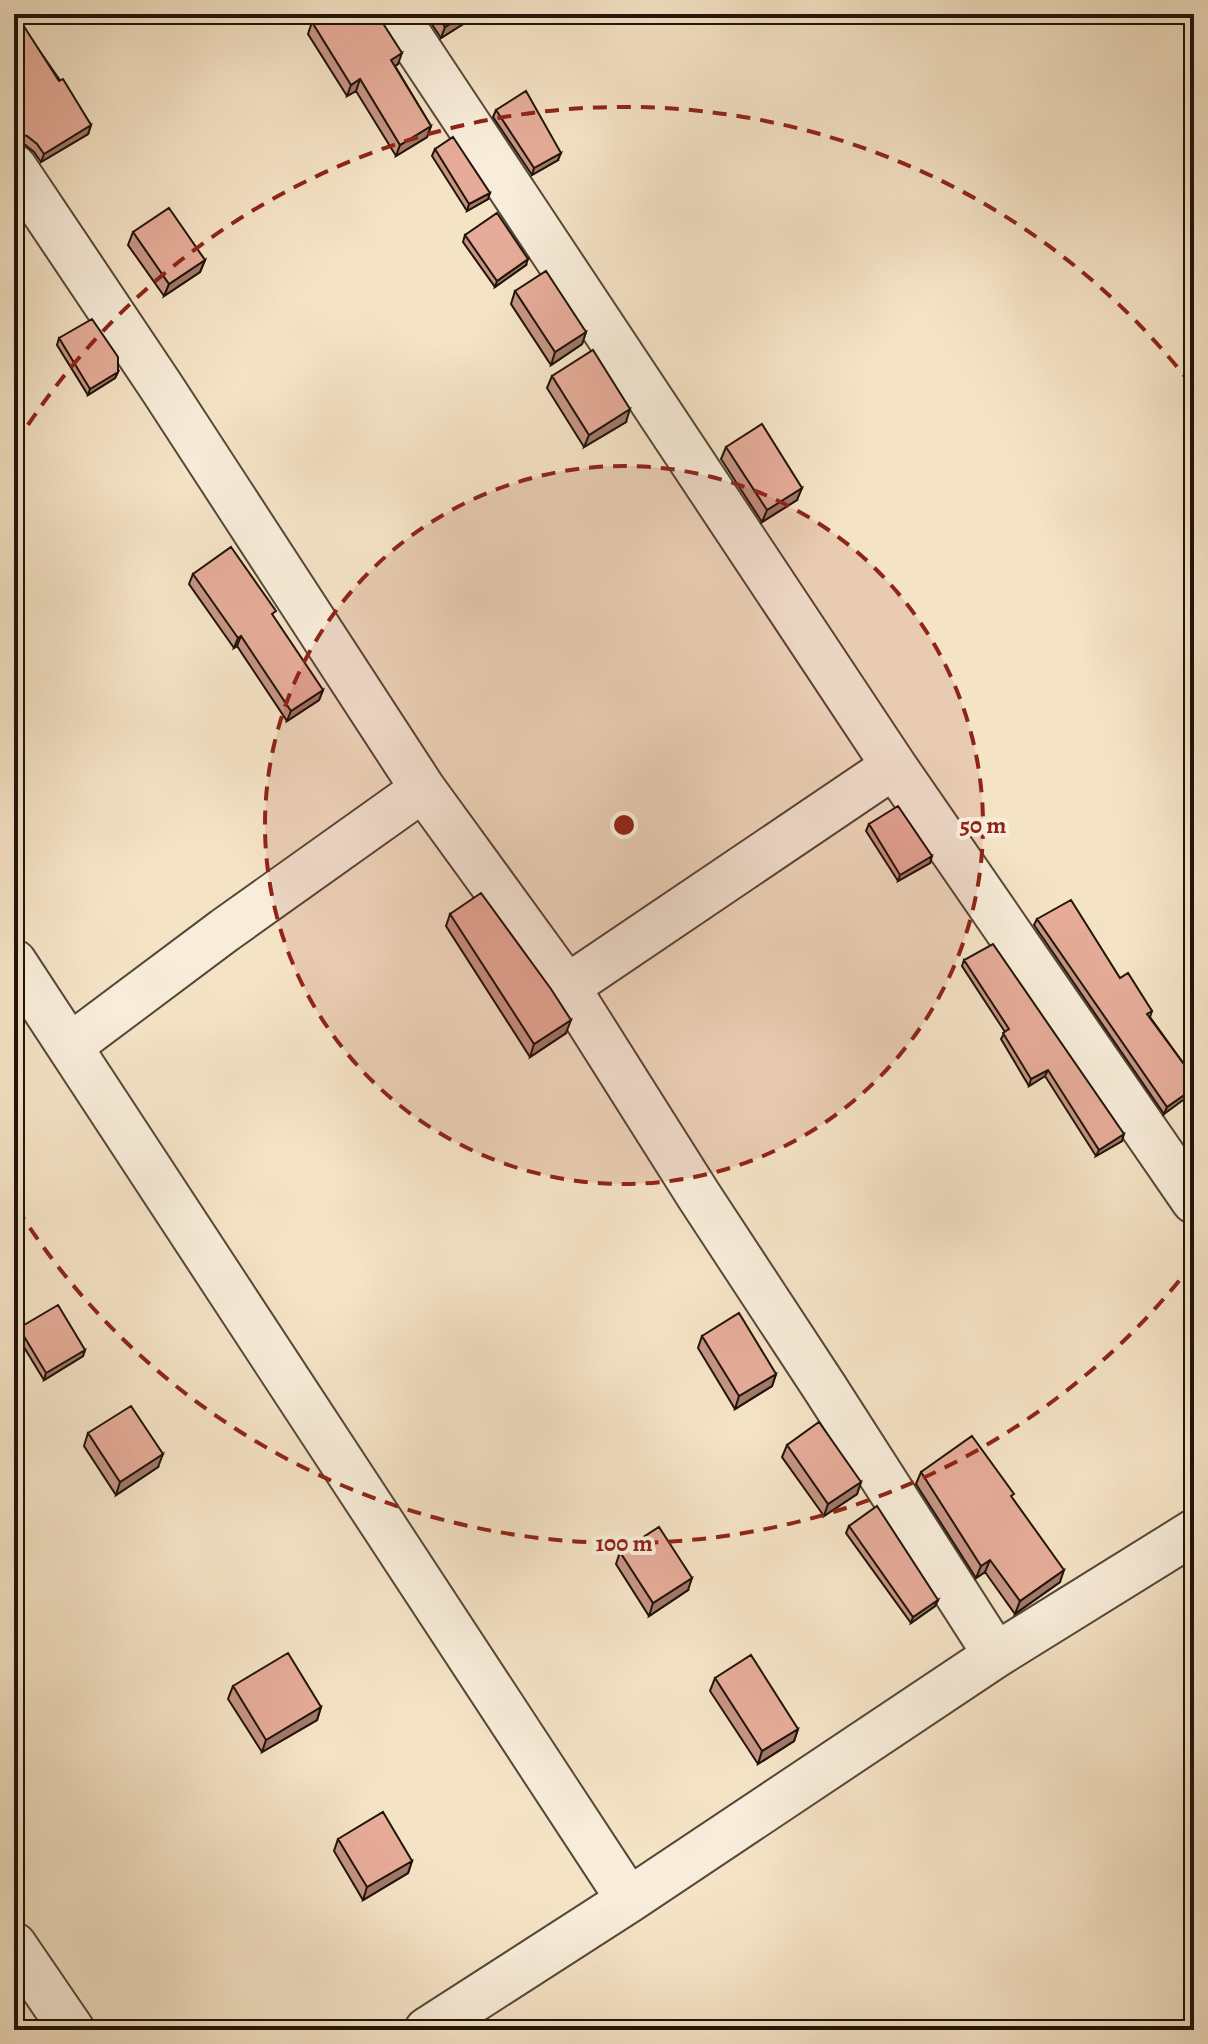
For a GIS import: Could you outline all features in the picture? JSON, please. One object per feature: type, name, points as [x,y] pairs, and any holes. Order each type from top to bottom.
[{"type":"street","points":[[395,14],[894,766],[1194,1201]]},
{"type":"street","points":[[14,167],[423,789],[567,987],[996,1655]]},
{"type":"street","points":[[567,987],[894,766]]},
{"type":"street","points":[[70,1046],[225,930],[423,789]]},
{"type":"street","points":[[14,962],[629,1900]]},
{"type":"street","points":[[448,2025],[996,1655],[1194,1532]]},
{"type":"street","points":[[14,1945],[72,2030]]},
{"type":"building","points":[[14,14],[59,81],[63,79],[91,125],[44,154],[27,136],[14,134]]},
{"type":"building","points":[[326,14],[377,14],[402,53],[391,60],[431,126],[400,145],[360,79],[351,85],[312,22]]},
{"type":"building","points":[[437,14],[466,14],[445,27]]},
{"type":"building","points":[[526,91],[561,153],[534,168],[496,110]]},
{"type":"building","points":[[453,137],[490,193],[469,204],[435,149]]},
{"type":"building","points":[[169,208],[205,260],[169,284],[133,232]]},
{"type":"building","points":[[497,213],[528,259],[497,281],[465,235]]},
{"type":"building","points":[[546,271],[586,332],[555,352],[515,291]]},
{"type":"building","points":[[92,319],[118,357],[118,372],[90,389],[59,338]]},
{"type":"building","points":[[593,350],[630,409],[589,435],[552,376]]},
{"type":"building","points":[[762,424],[802,488],[767,510],[726,447]]},
{"type":"building","points":[[231,547],[276,611],[272,614],[323,690],[291,711],[241,636],[238,638],[193,574]]},
{"type":"building","points":[[898,806],[932,856],[900,875],[869,824]]},
{"type":"building","points":[[481,893],[571,1020],[534,1044],[450,914]]},
{"type":"building","points":[[1071,900],[1120,978],[1128,973],[1152,1011],[1147,1014],[1194,1078],[1194,1088],[1167,1107],[1037,919]]},
{"type":"building","points":[[993,944],[1124,1134],[1099,1150],[1048,1070],[1031,1079],[1003,1033],[1009,1029],[964,960]]},
{"type":"building","points":[[58,1305],[85,1350],[46,1373],[19,1328]]},
{"type":"building","points":[[739,1313],[776,1374],[739,1396],[702,1336]]},
{"type":"building","points":[[131,1406],[163,1454],[120,1482],[88,1433]]},
{"type":"building","points":[[819,1422],[861,1482],[828,1504],[787,1445]]},
{"type":"building","points":[[972,1436],[1064,1570],[1020,1601],[990,1560],[981,1566],[921,1472]]},
{"type":"building","points":[[877,1506],[938,1600],[913,1617],[849,1526]]},
{"type":"building","points":[[659,1527],[692,1578],[653,1603],[620,1552]]},
{"type":"building","points":[[288,1653],[321,1707],[266,1740],[233,1686]]},
{"type":"building","points":[[751,1655],[798,1729],[762,1751],[715,1678]]},
{"type":"building","points":[[383,1812],[412,1861],[367,1887],[338,1839]]}]
